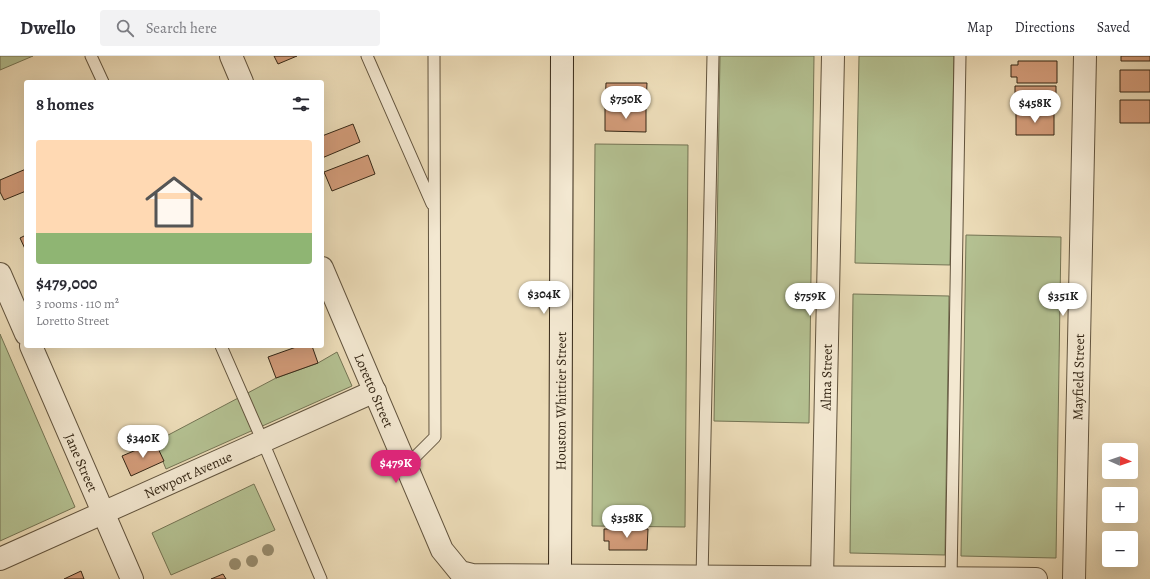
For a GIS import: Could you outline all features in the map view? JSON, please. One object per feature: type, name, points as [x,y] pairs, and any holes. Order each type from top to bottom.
[{"type":"street","points":[[231,56],[241,80]]},
{"type":"street","name":"Houston Whittier Street","points":[[560,577],[562,56]]},
{"type":"street","name":"Alma Street","points":[[822,578],[832,56]]},
{"type":"street","name":"Mayfield Street","points":[[1074,579],[1085,56]]},
{"type":"street","name":"Loretto Street","points":[[324,273],[442,550],[460,572],[472,575],[560,577],[1036,579]]},
{"type":"street","points":[[0,274],[24,329]]},
{"type":"street","name":"Jane Street","points":[[32,348],[132,579]]},
{"type":"street","name":"Newport Avenue","points":[[0,559],[376,392]]},
{"type":"lane","points":[[91,56],[102,80]]},
{"type":"lane","points":[[367,56],[434,208]]},
{"type":"lane","points":[[406,465],[435,436],[434,56]]},
{"type":"lane","points":[[702,577],[713,56]]},
{"type":"lane","points":[[951,579],[960,56]]},
{"type":"lane","points":[[222,348],[320,579]]},
{"type":"green space","points":[[0,56],[33,56],[0,70]]},
{"type":"green space","points":[[720,56],[814,56],[809,423],[714,421]]},
{"type":"green space","points":[[859,56],[954,56],[950,265],[855,263]]},
{"type":"green space","points":[[595,144],[688,145],[685,527],[592,526]]},
{"type":"green space","points":[[966,235],[1061,237],[1056,558],[961,556]]},
{"type":"green space","points":[[853,294],[949,296],[945,555],[850,553]]},
{"type":"green space","points":[[0,334],[75,507],[0,541]]},
{"type":"green space","points":[[337,352],[352,386],[166,469],[155,442],[276,378],[318,363]]},
{"type":"green space","points":[[254,484],[275,530],[171,575],[152,533]]},
{"type":"building","points":[[274,56],[297,56],[278,64]]},
{"type":"building","points":[[1121,56],[1150,56],[1150,61],[1121,61]]},
{"type":"building","points":[[1018,61],[1057,61],[1057,83],[1017,83],[1017,77],[1011,77],[1011,65],[1018,65]]},
{"type":"building","points":[[1120,70],[1150,70],[1150,92],[1120,92]]},
{"type":"building","points":[[606,83],[647,83],[646,106],[605,106]]},
{"type":"building","points":[[1015,86],[1056,86],[1056,109],[1015,108]]},
{"type":"building","points":[[1120,100],[1150,100],[1150,123],[1120,123]]},
{"type":"building","points":[[605,108],[646,109],[646,132],[605,131]]},
{"type":"building","points":[[1016,113],[1054,113],[1054,135],[1016,135]]},
{"type":"building","points":[[353,124],[360,142],[324,157],[324,135]]},
{"type":"building","points":[[368,155],[375,174],[332,191],[324,172]]},
{"type":"building","points":[[24,170],[24,192],[4,200],[0,192],[0,180]]},
{"type":"building","points":[[24,236],[24,247],[20,238]]},
{"type":"building","points":[[293,348],[313,348],[318,363],[276,378],[268,357]]},
{"type":"building","points":[[155,442],[164,461],[131,476],[122,456]]},
{"type":"building","points":[[604,529],[648,529],[647,550],[609,550],[609,541],[604,541]]},
{"type":"building","points":[[81,571],[84,579],[64,579]]},
{"type":"building","points":[[223,574],[226,579],[211,579]]}]
